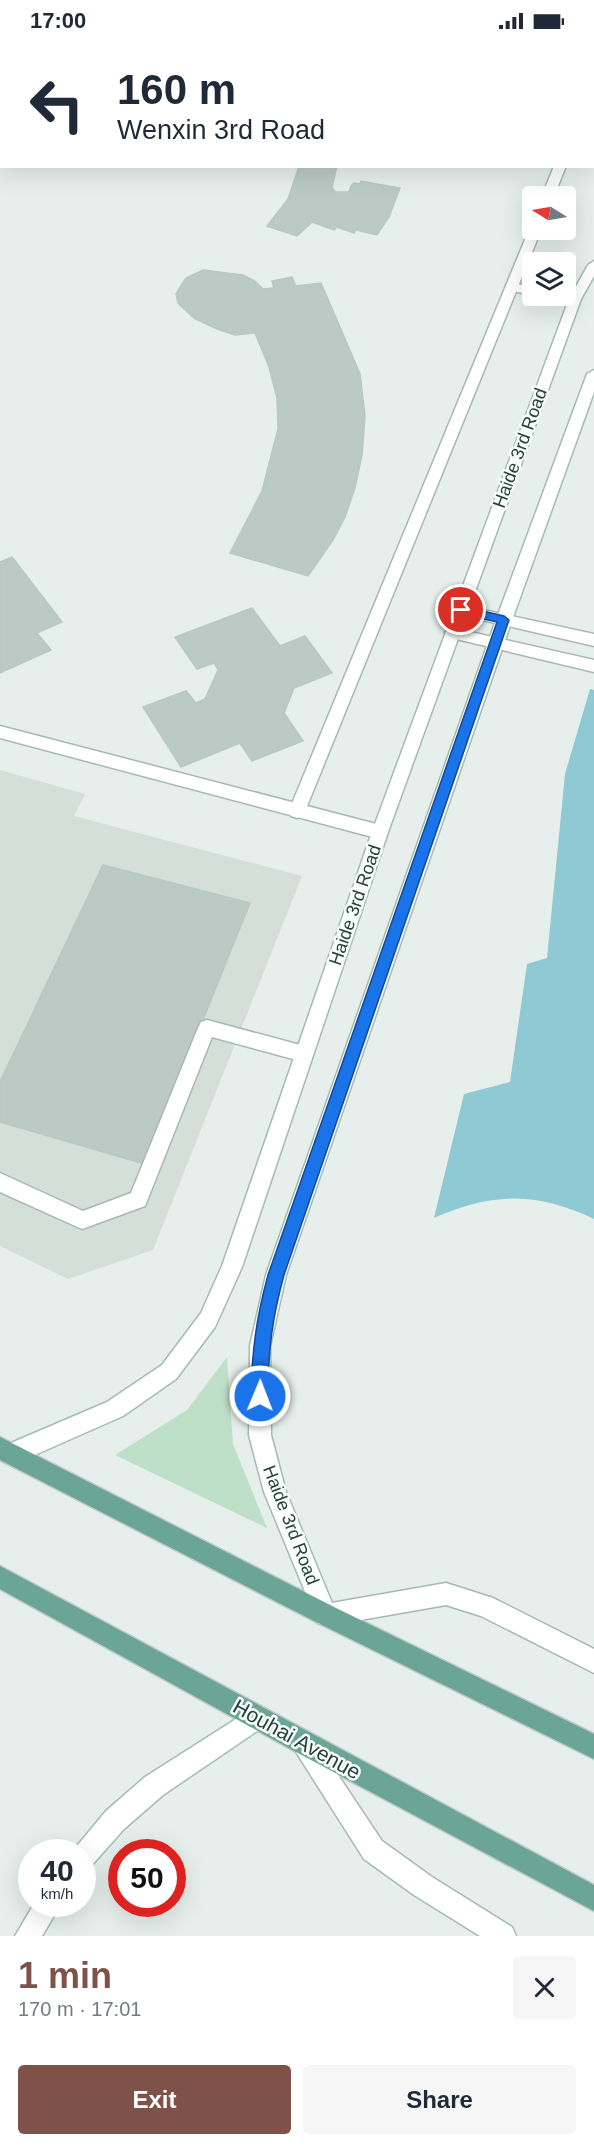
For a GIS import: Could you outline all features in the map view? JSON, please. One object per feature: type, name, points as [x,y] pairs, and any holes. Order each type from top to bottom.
[{"type":"main road","points":[[552,186],[559,168]]},
{"type":"main road","points":[[297,811],[531,240]]},
{"type":"main road","name":"Haide 3rd Road","points":[[576,296],[594,266]]},
{"type":"main road","points":[[512,287],[522,289]]},
{"type":"main road","name":"Haide 3rd Road","points":[[4,1449],[115,1409],[169,1372],[208,1320],[232,1267],[380,832],[571,306]]},
{"type":"main road","name":"Haide 3rd Road","points":[[326,1616],[275,1492],[260,1436],[260,1346],[265,1319],[276,1275],[495,643],[594,374]]},
{"type":"main road","points":[[461,610],[594,640]]},
{"type":"main road","points":[[453,633],[594,666]]},
{"type":"main road","points":[[0,732],[380,832]]},
{"type":"main road","points":[[0,1182],[82,1220],[138,1200],[207,1028],[304,1054]]},
{"type":"main road","points":[[4,1449],[326,1616],[594,1747]]},
{"type":"main road","name":"Houhai Avenue","points":[[0,1577],[304,1744],[594,1899]]},
{"type":"main road","points":[[326,1616],[446,1594],[485,1606],[594,1661]]},
{"type":"main road","points":[[96,1841],[115,1820],[154,1786],[258,1717]]},
{"type":"main road","points":[[304,1744],[373,1851],[423,1886],[503,1936]]},
{"type":"main road","points":[[28,1936],[40,1917]]},
{"type":"shaded area","points":[[0,770],[85,794],[74,816],[302,876],[153,1250],[68,1279],[0,1246]]},
{"type":"green space","points":[[227,1357],[233,1444],[267,1528],[115,1455],[187,1410]]},
{"type":"water","points":[[590,689],[594,690],[594,1219],[553,1204],[514,1199],[475,1203],[434,1218],[464,1094],[510,1082],[527,964],[547,958],[565,774]]},
{"type":"building","points":[[298,168],[337,168],[332,187],[335,192],[349,192],[354,183],[360,184],[361,181],[400,188],[389,217],[377,235],[356,230],[354,233],[337,227],[334,230],[312,222],[297,236],[267,226],[288,199]]},
{"type":"building","points":[[203,270],[243,275],[255,281],[263,289],[274,288],[272,281],[292,277],[296,286],[321,283],[360,374],[365,416],[362,455],[355,488],[345,517],[333,540],[308,576],[230,553],[262,491],[278,429],[277,398],[269,367],[255,333],[235,335],[217,329],[194,318],[178,303],[176,294],[186,278]]},
{"type":"building","points":[[12,557],[62,622],[37,633],[51,650],[0,673],[0,562]]},
{"type":"building","points":[[252,608],[280,646],[305,636],[332,673],[294,688],[284,713],[303,741],[252,761],[240,743],[181,767],[143,707],[186,691],[196,703],[205,699],[218,670],[214,663],[197,669],[175,637]]},
{"type":"building","points":[[103,865],[250,903],[145,1164],[0,1122],[0,1082]]},
{"type":"route","points":[[260,1396],[260,1346],[276,1275],[504,620],[461,610]]}]
